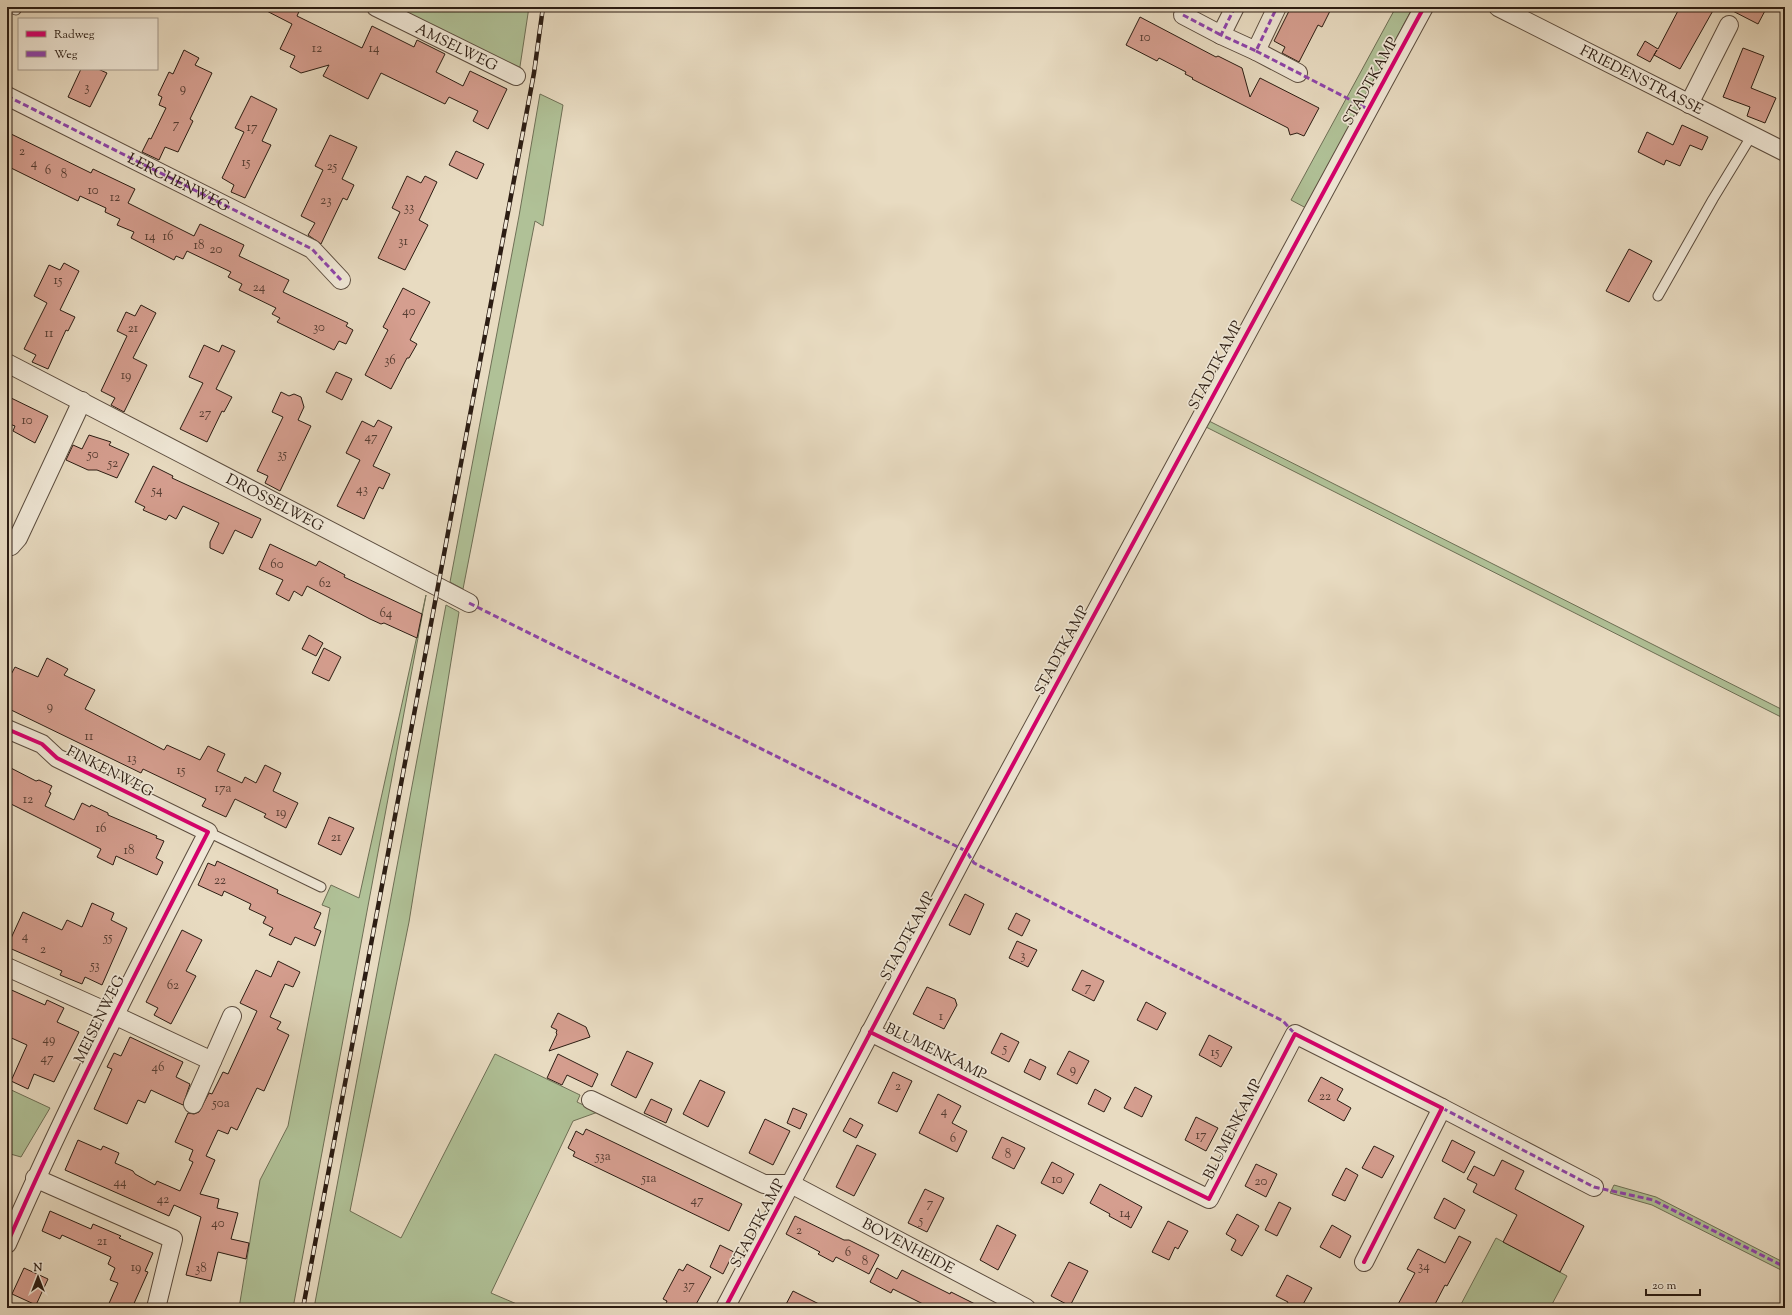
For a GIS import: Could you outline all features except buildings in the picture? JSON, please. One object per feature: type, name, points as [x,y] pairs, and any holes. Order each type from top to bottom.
[{"type":"street","name":"AMSELWEG","points":[[376,7],[516,76]]},
{"type":"street","points":[[1221,35],[1235,7]]},
{"type":"street","points":[[1256,51],[1277,7]]},
{"type":"street","name":"STADTKAMP","points":[[725,1308],[969,844],[1424,7]]},
{"type":"street","name":"FRIEDENSTRASSE","points":[[1498,7],[1785,152]]},
{"type":"street","points":[[1183,15],[1298,73]]},
{"type":"street","points":[[1689,104],[1730,25]]},
{"type":"street","name":"LERCHENWEG","points":[[7,96],[312,249],[341,280]]},
{"type":"street","name":"DROSSELWEG","points":[[7,363],[469,603]]},
{"type":"street","points":[[7,546],[11,546],[18,538],[82,401]]},
{"type":"street","name":"FINKENWEG","points":[[7,729],[42,744],[57,758],[208,832]]},
{"type":"street","name":"MEISENWEG","points":[[7,1244],[35,1178],[114,1015],[208,832]]},
{"type":"street","points":[[7,967],[114,1015]]},
{"type":"street","name":"MEISENWEG","points":[[114,1015],[212,1061]]},
{"type":"street","points":[[193,1104],[232,1016]]},
{"type":"street","name":"BLUMENKAMP","points":[[870,1032],[1209,1199],[1295,1034],[1594,1187]]},
{"type":"street","name":"STADTKAMP","points":[[591,1100],[764,1184],[791,1184]]},
{"type":"street","points":[[1364,1262],[1442,1108]]},
{"type":"street","points":[[35,1178],[173,1239],[156,1308]]},
{"type":"street","name":"BOVENHEIDE","points":[[791,1184],[1026,1308]]},
{"type":"lane","points":[[1658,296],[1713,199],[1752,135]]},
{"type":"lane","points":[[208,832],[321,887]]},
{"type":"green space","points":[[388,7],[529,7],[519,73]]},
{"type":"green space","points":[[1396,7],[1413,7],[1306,208],[1291,200]]},
{"type":"green space","points":[[540,94],[563,105],[543,226],[535,221],[463,589],[450,582],[519,216]]},
{"type":"green space","points":[[1209,421],[1785,711],[1785,719],[1206,427]]},
{"type":"green space","points":[[426,595],[293,1308],[239,1308],[260,1180],[288,1126],[330,908],[322,905],[331,885],[359,898]]},
{"type":"green space","points":[[446,605],[459,612],[409,922],[350,1211],[401,1238],[495,1054],[580,1095],[577,1102],[598,1112],[573,1121],[491,1293],[526,1308],[314,1308]]},
{"type":"green space","points":[[7,1088],[50,1108],[21,1157],[7,1153]]},
{"type":"green space","points":[[1614,1185],[1656,1197],[1785,1263],[1785,1272],[1652,1205],[1610,1193]]},
{"type":"green space","points":[[1496,1238],[1567,1276],[1550,1308],[1459,1308]]},
{"type":"railway","points":[[303,1308],[534,73],[543,7]]},
{"type":"marked path","points":[[1235,7],[1221,35],[1256,51],[1277,7]]},
{"type":"marked path","points":[[1183,15],[1221,35]]},
{"type":"marked path","points":[[1256,51],[1368,109]]},
{"type":"marked path","points":[[7,96],[312,249],[341,280]]},
{"type":"marked path","points":[[469,603],[966,851],[974,863],[1283,1021],[1295,1034]]},
{"type":"marked path","points":[[1442,1108],[1594,1187],[1653,1200],[1785,1267]]},
{"type":"cycle path","points":[[725,1308],[966,851],[1424,7]]},
{"type":"cycle path","points":[[7,729],[42,744],[57,758],[208,832],[79,1088],[7,1244]]},
{"type":"cycle path","points":[[870,1032],[1209,1199],[1295,1034],[1442,1108],[1364,1262]]}]
